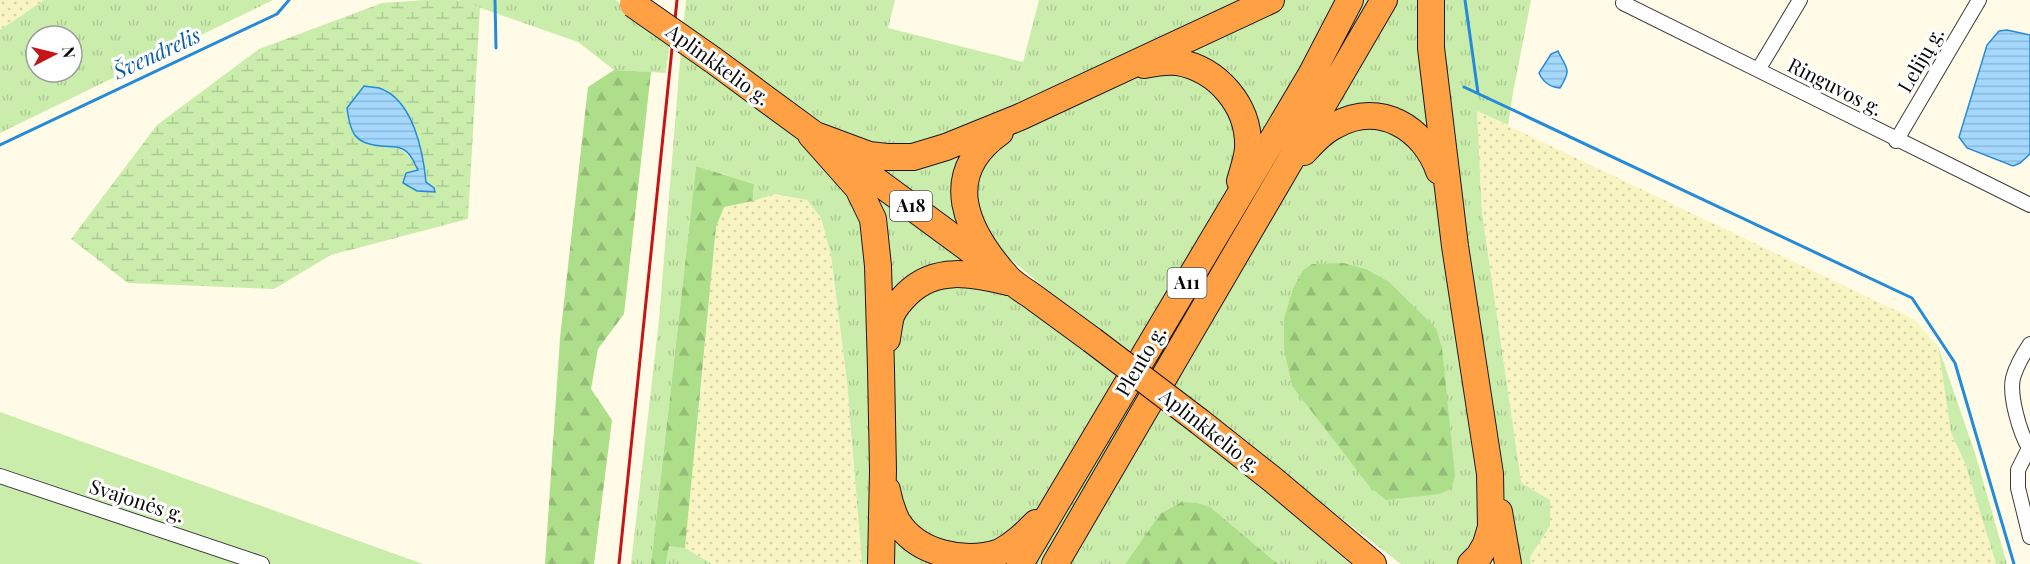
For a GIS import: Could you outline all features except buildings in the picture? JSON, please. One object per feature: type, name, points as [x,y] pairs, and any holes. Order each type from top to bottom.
[{"type":"highway","points":[[811,133],[869,155],[913,157],[930,153],[1020,117],[1271,0]]},
{"type":"highway","name":"Plento g.","points":[[1020,564],[1311,75],[1350,0]]},
{"type":"highway","name":"Plento g.","points":[[1055,564],[1384,0]]},
{"type":"highway","points":[[1431,0],[1431,48],[1455,246],[1490,474],[1508,564]]},
{"type":"highway","name":"Aplinkkelio g.","points":[[631,2],[713,60],[1200,422],[1272,479],[1358,555],[1382,564]]},
{"type":"highway","points":[[1120,70],[1175,62],[1212,76],[1227,89],[1238,105],[1246,126],[1248,149],[1235,203]]},
{"type":"highway","points":[[1286,169],[1336,124],[1369,116],[1396,121],[1426,143],[1435,159],[1455,246]]},
{"type":"highway","points":[[1011,280],[969,223],[964,204],[964,186],[967,170],[977,152],[990,138],[1020,117]]},
{"type":"highway","points":[[811,133],[858,188],[873,219],[878,266],[883,470],[881,564]]},
{"type":"highway","points":[[880,369],[891,315],[915,286],[926,280],[949,274],[968,273],[1011,280]]},
{"type":"highway","points":[[883,470],[891,507],[898,522],[923,547],[950,558],[979,559],[999,553],[1022,538],[1058,501]]},
{"type":"highway","points":[[1471,564],[1486,544],[1491,528],[1490,474]]},
{"type":"street","points":[[1758,70],[1800,0]]},
{"type":"street","name":"Lelijų g.","points":[[1896,141],[1979,0]]},
{"type":"street","name":"Ringuvos g.","points":[[1624,2],[1896,141],[2030,205]]},
{"type":"street","points":[[2030,344],[2013,378],[2020,430],[2030,447],[2018,470],[2018,488],[2030,537]]},
{"type":"street","name":"Svajonės g.","points":[[0,476],[262,564]]},
{"type":"shaded area","points":[[0,0],[44,0],[0,30]]},
{"type":"shaded area","points":[[1477,111],[1914,319],[1938,346],[1951,433],[1965,463],[1996,564],[1531,564],[1530,557],[1550,526],[1544,496],[1521,481],[1482,213]]},
{"type":"shaded area","points":[[775,194],[807,200],[821,218],[831,255],[847,382],[862,564],[712,564],[685,548],[716,227],[724,207]]},
{"type":"green space","points":[[44,0],[273,0],[0,133],[0,30]]},
{"type":"green space","points":[[458,0],[616,0],[670,41],[666,73],[614,70],[578,42]]},
{"type":"green space","points":[[458,0],[480,7],[468,219],[331,255],[274,289],[128,283],[71,239],[157,125],[259,49],[382,3]],"holes":[[[355,100],[418,135],[426,182],[434,188],[406,173],[418,170],[403,151],[393,147],[368,145],[347,108]]]},
{"type":"green space","points":[[686,0],[895,0],[888,28],[1023,62],[1039,0],[1259,0],[977,129],[903,152],[838,133],[683,28]]},
{"type":"green space","points":[[1283,0],[1338,0],[1253,156],[1250,117],[1166,55]]},
{"type":"green space","points":[[1358,0],[1378,0],[1041,564],[1032,564]]},
{"type":"green space","points":[[1397,0],[1426,0],[1438,145],[1416,123],[1328,121]]},
{"type":"green space","points":[[1439,0],[1531,0],[1508,125],[1477,111],[1482,213],[1521,481],[1550,500],[1550,526],[1530,557],[1531,564],[1514,564],[1497,476],[1438,65]]},
{"type":"green space","points":[[681,49],[817,153],[866,218],[877,564],[862,564],[847,382],[831,255],[821,218],[807,200],[775,194],[753,201],[754,184],[696,166],[651,564],[631,564],[659,320]]},
{"type":"green space","points":[[1175,67],[1234,104],[1240,169],[1225,198],[1034,516],[1005,543],[932,548],[894,495],[891,340],[909,298],[926,286],[976,280],[1090,325],[997,248],[970,194],[996,141],[1131,76]]},
{"type":"green space","points":[[614,70],[651,72],[624,314],[598,349],[591,389],[612,420],[594,564],[545,564],[560,338],[588,87]]},
{"type":"green space","points":[[1360,122],[1411,134],[1436,177],[1487,520],[1462,564],[1401,564],[1196,407],[1187,422],[1350,564],[1278,564],[1210,508],[1160,514],[1125,564],[1068,564],[1308,158]],"holes":[[[1344,263],[1366,269],[1388,281],[1284,318],[1293,288],[1303,270]]]},
{"type":"green space","points":[[975,144],[972,240],[863,161]]},
{"type":"green space","points":[[696,166],[754,184],[753,201],[724,207],[716,227],[685,548],[669,546],[666,564],[651,564]]},
{"type":"green space","points":[[867,184],[983,269],[956,267],[885,313]]},
{"type":"green space","points":[[1344,263],[1366,269],[1388,281],[1436,328],[1442,348],[1455,476],[1451,489],[1439,494],[1386,500],[1370,487],[1292,386],[1284,348],[1284,318],[1293,288],[1303,270],[1312,264]]},
{"type":"green space","points":[[1938,346],[1975,453],[2007,564],[1996,564],[1965,463],[1951,433]]},
{"type":"green space","points":[[0,412],[423,564],[0,564]]},
{"type":"green space","points":[[1182,502],[1210,507],[1278,564],[1125,564],[1160,514]]},
{"type":"green space","points":[[888,519],[948,564],[890,564]]},
{"type":"green space","points":[[669,545],[685,548],[712,564],[666,564]]},
{"type":"water","points":[[2007,30],[2030,35],[2030,154],[2013,166],[1967,148],[1959,137],[1987,45],[1999,31]]},
{"type":"water","points":[[1558,51],[1567,69],[1560,88],[1547,84],[1539,73],[1551,54]]},
{"type":"water","points":[[364,86],[379,88],[391,94],[408,114],[419,142],[426,182],[434,188],[435,192],[417,191],[403,183],[406,173],[418,170],[406,151],[398,147],[365,143],[355,135],[347,108]]},
{"type":"waterway","name":"Švendrelis","points":[[0,145],[277,14],[289,0]]},
{"type":"waterway","points":[[495,0],[496,48]]},
{"type":"waterway","points":[[1465,0],[1478,93]]},
{"type":"waterway","points":[[1464,87],[1912,298],[1955,363],[2014,564]]},
{"type":"railway","points":[[619,564],[677,0]]}]
